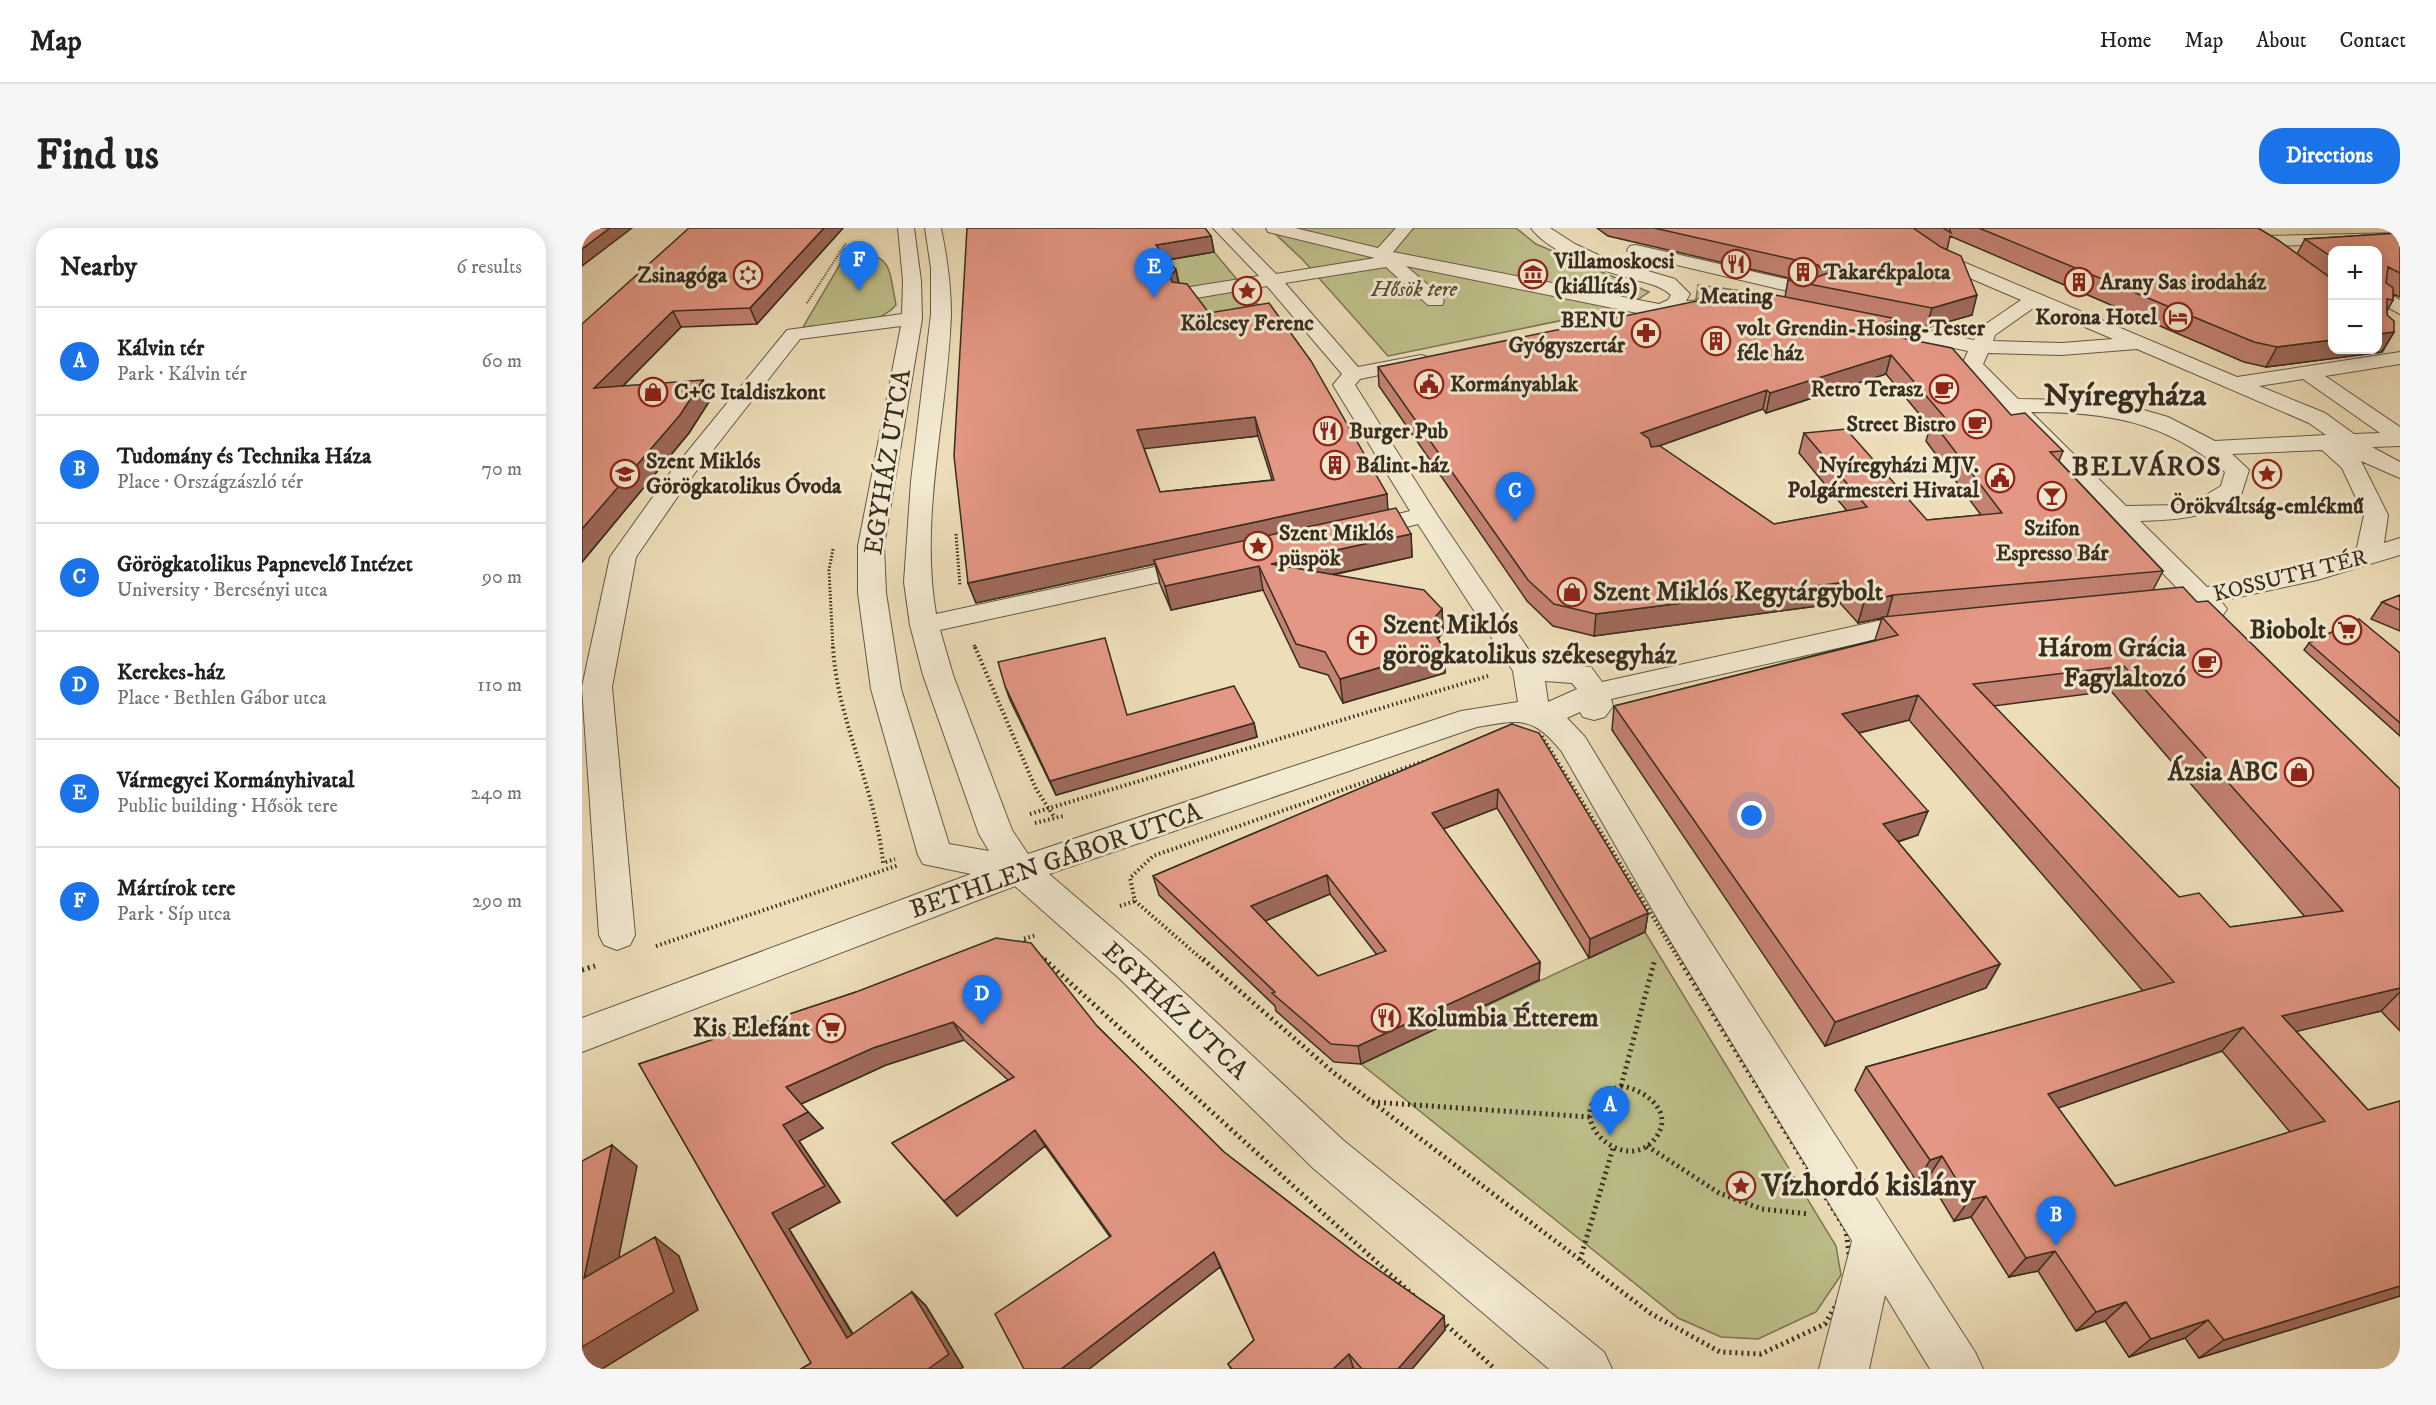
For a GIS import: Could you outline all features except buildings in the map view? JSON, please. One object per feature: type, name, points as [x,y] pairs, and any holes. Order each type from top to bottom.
[{"type":"street","name":"EGYHÁZ UTCA","points":[[906,228],[912,280],[912,319],[871,546],[872,593],[886,689],[935,855],[1020,870]]},
{"type":"street","name":"EGYHÁZ UTCA","points":[[933,228],[940,268],[941,314],[923,481],[917,582],[924,625],[938,675],[996,834],[1020,870],[1132,968],[1328,1154],[1587,1369]]},
{"type":"street","points":[[1274,228],[1386,257],[1668,309],[1675,304],[1681,294],[1669,283]]},
{"type":"street","points":[[1323,239],[1350,228]]},
{"type":"street","points":[[1185,294],[1386,257],[1403,228]]},
{"type":"street","points":[[1539,228],[1571,250],[1610,268],[1669,283],[1694,281],[1750,286]]},
{"type":"street","points":[[1896,228],[1943,260],[2317,418],[2339,441],[2376,515],[2368,558]]},
{"type":"street","points":[[2277,228],[2299,241],[2313,255]]},
{"type":"street","points":[[1222,234],[1270,279],[1353,374]]},
{"type":"street","points":[[2285,258],[2253,237],[2299,241],[2400,238]]},
{"type":"street","points":[[1636,250],[1853,300]]},
{"type":"street","points":[[1386,257],[1434,301]]},
{"type":"street","points":[[1564,289],[1610,268]]},
{"type":"street","points":[[2382,297],[2400,308]]},
{"type":"street","points":[[1980,348],[2036,298]]},
{"type":"street","points":[[1613,320],[1668,309],[1721,308]]},
{"type":"street","points":[[1910,314],[1980,348]]},
{"type":"street","points":[[1829,316],[1980,348]]},
{"type":"street","points":[[617,935],[597,687],[622,557],[678,478],[794,334],[912,319]]},
{"type":"street","points":[[1906,352],[1980,348],[2052,349],[2143,343]]},
{"type":"street","name":"KOSSUTH TÉR","points":[[1980,348],[2013,406],[2202,598],[2311,574],[2368,558],[2400,546]]},
{"type":"street","points":[[1439,357],[1353,374],[1344,384],[1425,515],[1528,671],[1546,723],[1611,806],[1666,931],[1857,1227],[1958,1369]]},
{"type":"street","points":[[2236,383],[2400,358]]},
{"type":"street","points":[[2305,371],[2400,438]]},
{"type":"street","points":[[2013,406],[2080,406],[2134,414],[2174,426],[2214,448],[2237,470],[2232,490],[2204,507],[2181,512],[2121,514]]},
{"type":"street","points":[[2214,448],[2400,438]]},
{"type":"street","points":[[2339,441],[2400,471]]},
{"type":"street","points":[[1333,537],[1425,515]]},
{"type":"street","points":[[924,625],[1228,559]]},
{"type":"street","points":[[2120,606],[2202,598],[2235,630]]},
{"type":"street","points":[[1595,693],[1887,628],[1945,623]]},
{"type":"street","points":[[1528,671],[1581,674],[1595,693],[1598,706],[1584,719],[1546,723]]},
{"type":"street","name":"BETHLEN GÁBOR UTCA","points":[[582,1035],[1020,870],[1146,830],[1472,718],[1504,712],[1546,723]]},
{"type":"street","points":[[1844,1369],[1857,1227]]},
{"type":"path","points":[[803,309],[846,243]]},
{"type":"path","points":[[956,524],[962,617],[1036,789],[1055,818]]},
{"type":"path","points":[[1020,817],[1496,673],[1528,671]]},
{"type":"path","points":[[1546,723],[1666,931],[1857,1227]]},
{"type":"path","points":[[652,947],[896,866]]},
{"type":"path","points":[[1135,901],[1334,1073],[1650,1313],[1720,1352],[1761,1354],[1825,1324],[1852,1278],[1846,1230],[1857,1227]]},
{"type":"path","points":[[1023,939],[1416,1297]]},
{"type":"path","points":[[1621,1086],[1656,953]]},
{"type":"path","points":[[582,970],[607,962]]},
{"type":"path","points":[[1621,1086],[1632,1087],[1643,1092],[1658,1109],[1660,1130],[1647,1146],[1624,1151],[1613,1148],[1594,1133],[1590,1116],[1593,1101],[1600,1093],[1621,1086]]},
{"type":"path","points":[[1372,1102],[1590,1116]]},
{"type":"path","points":[[1647,1146],[1719,1193],[1762,1209],[1816,1215]]},
{"type":"path","points":[[1580,1260],[1613,1148]]},
{"type":"path","points":[[1827,1216],[1857,1227]]},
{"type":"path","points":[[1434,1313],[1495,1369]]},
{"type":"green space","name":"Hősök tere","points":[[1269,228],[1516,228],[1536,244],[1649,292],[1627,307],[1388,356],[1303,260]]},
{"type":"green space","points":[[849,249],[881,259],[889,271],[896,305],[887,313],[865,322],[803,327]]},
{"type":"green space","points":[[1214,252],[1271,320],[1186,335],[1136,265]]},
{"type":"green space","points":[[1698,285],[1743,291],[1731,299],[1696,299]]},
{"type":"green space","points":[[1645,932],[1836,1246],[1841,1275],[1816,1312],[1758,1339],[1721,1337],[1678,1318],[1361,1064]]},
{"type":"place","name":"Meating","points":[[1736,264]]},
{"type":"place","name":"Takarékpalota","points":[[1803,272]]},
{"type":"place","name":"Villamoskocsi (kiállítás)","points":[[1533,274]]},
{"type":"place","name":"Zsinagóga","points":[[748,275]]},
{"type":"place","name":"Arany Sas irodaház","points":[[2079,282]]},
{"type":"place","name":"Mártírok tere","points":[[859,291]]},
{"type":"place","name":"Kölcsey Ferenc","points":[[1247,291]]},
{"type":"place","name":"Vármegyei Kormányhivatal","points":[[1154,298]]},
{"type":"place","name":"Korona Hotel","points":[[2178,317]]},
{"type":"place","name":"BENU Gyógyszertár","points":[[1646,333]]},
{"type":"place","name":"volt Grendin-Hosing-Tester féle ház","points":[[1716,341]]},
{"type":"place","name":"Kormányablak","points":[[1429,384]]},
{"type":"place","name":"Retro Terasz","points":[[1944,389]]},
{"type":"place","name":"C+C Italdiszkont","points":[[653,392]]},
{"type":"place","name":"Street Bistro","points":[[1977,424]]},
{"type":"place","name":"Burger Pub","points":[[1328,431]]},
{"type":"place","name":"Bálint-ház","points":[[1335,465]]},
{"type":"place","name":"Szent Miklós Görögkatolikus Óvoda","points":[[625,474]]},
{"type":"place","name":"Örökváltság-emlékmű","points":[[2267,474]]},
{"type":"place","name":"Nyíregyházi MJV. Polgármesteri Hivatal","points":[[2000,478]]},
{"type":"place","name":"Szifon Espresso Bár","points":[[2052,496]]},
{"type":"place","name":"Görögkatolikus Papnevelő Intézet","points":[[1515,522]]},
{"type":"place","name":"Szent Miklós püspök","points":[[1258,546]]},
{"type":"place","name":"Szent Miklós Kegytárgybolt","points":[[1572,592]]},
{"type":"place","name":"Biobolt","points":[[2347,630]]},
{"type":"place","name":"Szent Miklós görögkatolikus székesegyház","points":[[1362,640]]},
{"type":"place","name":"Három Grácia Fagylaltozó","points":[[2207,663]]},
{"type":"place","name":"Ázsia ABC","points":[[2299,772]]},
{"type":"place","name":"Kolumbia Étterem","points":[[1386,1018]]},
{"type":"place","name":"Kerekes-ház","points":[[982,1025]]},
{"type":"place","name":"Kis Elefánt","points":[[831,1028]]},
{"type":"place","name":"Kálvin tér","points":[[1610,1136]]},
{"type":"place","name":"Vízhordó kislány","points":[[1741,1186]]},
{"type":"place","name":"Tudomány és Technika Háza","points":[[2056,1246]]},
{"type":"district","name":"Nyíregyháza","points":[[2125,396]]},
{"type":"district","name":"BELVÁROS","points":[[2147,467]]}]
